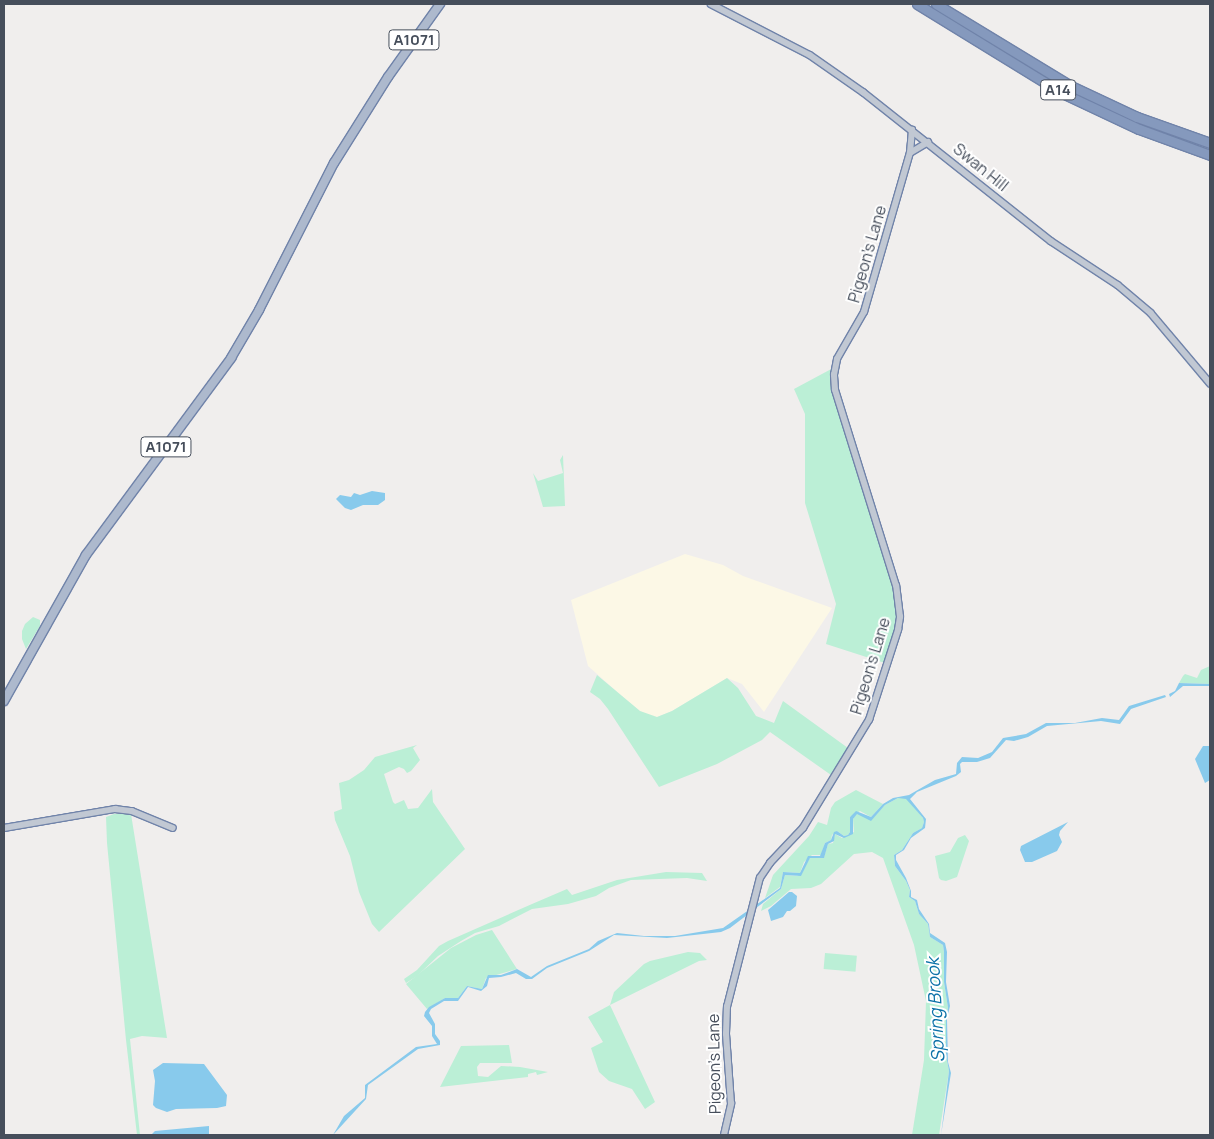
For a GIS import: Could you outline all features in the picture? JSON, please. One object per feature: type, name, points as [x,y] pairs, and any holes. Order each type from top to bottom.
[{"type":"highway","name":"A14","points":[[917,4],[1062,93],[1139,129],[1210,155]]},
{"type":"highway","name":"A14","points":[[936,4],[1071,86],[1137,117],[1210,143]]},
{"type":"main road","name":"A1071","points":[[4,701],[86,556],[231,358],[259,310],[329,172],[388,77],[440,4]]},
{"type":"street","name":"Swan Hill","points":[[711,4],[810,55],[863,92],[1051,241],[1124,291],[1150,313],[1210,383]]},
{"type":"street","name":"Pigeon's Lane","points":[[724,1135],[731,1104],[726,1034],[727,1007],[760,878],[770,863],[802,828],[869,720],[898,630],[900,617],[896,586],[834,390],[834,375],[837,359],[864,312],[910,153],[912,130]]},
{"type":"street","points":[[910,153],[928,142]]},
{"type":"street","points":[[4,828],[115,809],[132,811],[174,828]]},
{"type":"shaded area","points":[[685,554],[723,565],[743,576],[832,608],[764,712],[742,684],[727,678],[672,711],[652,717],[640,711],[588,666],[571,600]]},
{"type":"green space","points":[[835,367],[834,382],[893,574],[900,617],[888,664],[826,644],[836,604],[805,503],[805,414],[794,389]]},
{"type":"green space","points":[[563,455],[565,506],[543,507],[533,473],[538,481],[563,473],[560,460]]},
{"type":"green space","points":[[33,617],[40,620],[40,626],[26,649],[22,639],[22,631],[25,624]]},
{"type":"green space","points":[[1210,666],[1210,684],[1179,683],[1185,674],[1197,678],[1201,670]]},
{"type":"green space","points":[[597,675],[640,711],[657,717],[672,711],[727,678],[738,688],[756,716],[774,723],[783,701],[848,748],[831,775],[770,732],[762,740],[717,764],[659,787],[608,709],[600,699],[590,692]]},
{"type":"green space","points":[[417,745],[413,748],[420,760],[411,771],[407,773],[399,767],[384,774],[393,802],[395,804],[404,800],[408,809],[418,808],[432,789],[433,802],[465,849],[379,932],[372,924],[359,892],[350,856],[335,820],[334,812],[342,809],[339,783],[349,780],[364,770],[375,757]]},
{"type":"green space","points":[[856,790],[883,804],[871,817],[860,811],[850,817],[850,832],[848,835],[844,836],[837,831],[832,835],[831,840],[825,843],[821,855],[812,855],[804,862],[800,873],[783,872],[780,887],[765,898],[773,875],[809,836],[818,822],[827,825],[831,808],[835,802]]},
{"type":"green space","points":[[898,798],[906,798],[923,818],[924,822],[922,828],[913,833],[902,850],[894,855],[895,866],[906,881],[910,890],[909,897],[915,901],[919,914],[928,924],[930,937],[943,945],[944,952],[944,982],[948,1008],[946,1017],[946,1055],[949,1071],[939,1135],[912,1135],[924,1060],[926,1001],[914,945],[883,858],[872,852],[854,854],[821,884],[811,888],[791,889],[771,906],[761,911],[763,904],[781,889],[785,875],[798,876],[810,858],[824,857],[828,844],[833,843],[835,834],[842,838],[854,832],[853,819],[857,813],[871,820],[885,805]]},
{"type":"green space","points":[[114,814],[131,814],[167,1038],[142,1036],[130,1039],[140,1135],[137,1135],[126,1040],[107,843],[106,817]]},
{"type":"green space","points":[[965,835],[969,841],[957,877],[946,881],[941,880],[935,856],[950,852],[958,838]]},
{"type":"green space","points":[[666,872],[702,873],[707,881],[687,878],[631,880],[609,888],[596,896],[568,904],[532,909],[499,926],[475,933],[438,956],[417,976],[406,983],[404,979],[417,970],[439,946],[448,941],[567,889],[572,895],[617,880]]},
{"type":"green space","points":[[492,930],[517,969],[486,978],[482,989],[467,986],[458,998],[445,998],[427,1009],[406,984],[451,948],[476,935]]},
{"type":"green space","points":[[688,952],[700,953],[707,960],[699,961],[610,1005],[614,992],[644,964],[650,961]]},
{"type":"green space","points":[[825,953],[857,956],[855,972],[824,969]]},
{"type":"green space","points":[[610,1005],[655,1102],[645,1109],[632,1089],[609,1081],[599,1072],[591,1048],[603,1042],[588,1017]]},
{"type":"green space","points":[[509,1045],[512,1063],[480,1063],[477,1067],[478,1076],[488,1077],[501,1066],[548,1072],[537,1075],[536,1072],[528,1074],[528,1077],[440,1087],[461,1046]]},
{"type":"water","points":[[372,491],[385,493],[385,500],[378,505],[363,505],[351,510],[345,508],[336,499],[340,495],[351,497],[354,493],[360,495]]},
{"type":"water","points":[[1179,683],[1210,684],[1210,686],[1183,686],[1170,697],[1169,694],[1175,691]]},
{"type":"water","points":[[1165,695],[1166,697],[1131,709],[1120,724],[1101,721],[1047,726],[1028,737],[1014,741],[1006,740],[990,758],[977,762],[962,762],[960,764],[961,772],[956,776],[917,792],[910,799],[926,819],[925,828],[911,838],[904,850],[896,855],[896,860],[906,878],[911,891],[911,897],[917,900],[919,909],[929,924],[930,933],[945,943],[947,952],[946,982],[950,1006],[947,1019],[948,1062],[951,1073],[941,1135],[949,1071],[946,1055],[946,1017],[948,1008],[944,982],[944,952],[943,945],[930,937],[928,924],[919,914],[915,901],[909,897],[910,890],[906,881],[895,866],[894,855],[902,850],[913,833],[922,828],[924,822],[923,818],[906,799],[898,798],[885,805],[871,821],[857,814],[853,819],[853,834],[844,838],[835,834],[834,841],[828,844],[824,858],[810,858],[801,876],[785,875],[781,889],[730,928],[721,932],[667,938],[614,935],[589,951],[547,968],[532,979],[526,979],[516,973],[489,978],[487,986],[481,991],[468,987],[458,1001],[444,1001],[431,1009],[429,1013],[435,1024],[435,1034],[440,1041],[440,1045],[418,1049],[368,1085],[366,1099],[333,1135],[344,1116],[365,1098],[365,1085],[416,1047],[437,1044],[432,1036],[432,1026],[424,1016],[425,1012],[429,1007],[445,998],[458,998],[467,986],[482,989],[488,975],[501,975],[517,969],[531,977],[547,966],[589,949],[598,941],[617,933],[644,936],[675,936],[723,928],[780,888],[783,872],[800,873],[808,856],[820,856],[825,843],[831,840],[834,832],[837,831],[844,836],[848,835],[850,832],[850,817],[856,811],[871,817],[883,804],[893,798],[909,795],[935,780],[956,774],[957,763],[962,757],[978,758],[992,752],[1003,738],[1026,734],[1046,723],[1075,723],[1102,718],[1119,720],[1129,706]]},
{"type":"water","points":[[1203,746],[1210,746],[1210,780],[1205,783],[1195,759]]},
{"type":"water","points":[[1068,822],[1060,831],[1059,835],[1062,842],[1057,851],[1032,862],[1025,862],[1020,850],[1021,846]]},
{"type":"water","points":[[789,892],[797,896],[796,906],[787,911],[783,917],[771,921],[768,910]]},
{"type":"water","points":[[163,1063],[204,1064],[227,1095],[226,1106],[176,1109],[167,1112],[156,1108],[153,1105],[155,1081],[153,1070]]},
{"type":"water","points":[[209,1126],[209,1135],[151,1135],[155,1131]]},
{"type":"water label","name":"Spring Brook","points":[[935,1010]]}]
